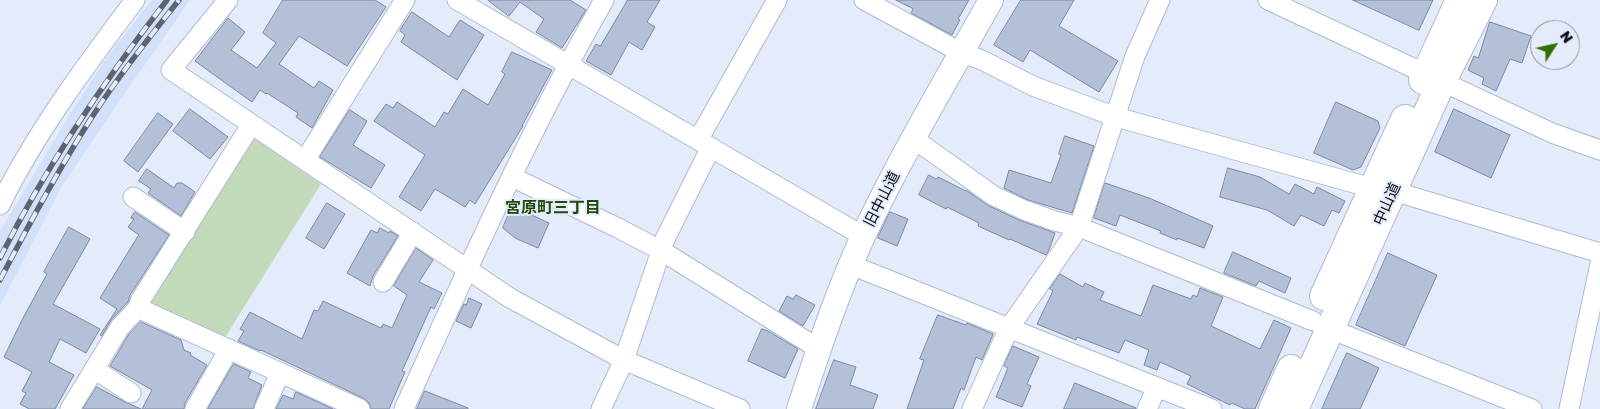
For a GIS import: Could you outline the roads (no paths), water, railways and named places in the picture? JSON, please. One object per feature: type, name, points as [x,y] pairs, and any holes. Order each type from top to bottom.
[{"type":"highway","name":"中山道","points":[[1294,409],[1322,325],[1434,77],[1460,0]]},
{"type":"highway","name":"中山道","points":[[1434,77],[1483,0]]},
{"type":"highway","name":"中山道","points":[[1273,409],[1322,325]]},
{"type":"main road","name":"旧中山道","points":[[799,409],[819,349],[863,236],[991,0]]},
{"type":"street","points":[[0,205],[5,181],[135,0]]},
{"type":"street","points":[[228,0],[171,70],[510,298],[624,360],[740,409]]},
{"type":"street","points":[[305,160],[405,0]]},
{"type":"street","points":[[457,0],[481,6],[568,64],[863,236]]},
{"type":"street","points":[[404,409],[467,268],[568,64],[604,0]]},
{"type":"street","points":[[601,409],[624,360],[665,239],[705,143],[777,0]]},
{"type":"street","points":[[864,0],[962,53],[982,60],[1033,86],[1116,117],[1382,190],[1600,253]]},
{"type":"street","points":[[972,409],[1009,328],[1079,227],[1135,56],[1160,0]]},
{"type":"street","points":[[1268,0],[1552,133],[1600,150]]},
{"type":"street","points":[[70,409],[120,327],[138,308],[140,301],[251,125]]},
{"type":"street","points":[[914,139],[994,196],[1047,219],[1079,227],[1532,409]]},
{"type":"street","points":[[512,177],[662,251],[819,349]]},
{"type":"street","points":[[134,197],[185,232]]},
{"type":"street","points":[[383,282],[413,232]]},
{"type":"street","points":[[1569,409],[1600,264]]},
{"type":"street","points":[[852,265],[1212,409]]},
{"type":"street","points":[[138,308],[360,409]]},
{"type":"street","points":[[195,409],[229,349]]},
{"type":"street","points":[[94,369],[131,393]]},
{"type":"street","points":[[264,409],[280,372]]},
{"type":"street","points":[[1147,409],[1157,387]]},
{"type":"railway","points":[[0,258],[56,157],[99,93],[167,0]]},
{"type":"railway","points":[[0,280],[43,199],[100,104],[179,0]]},
{"type":"district","name":"宮原町三丁目","points":[[553,208]]}]
